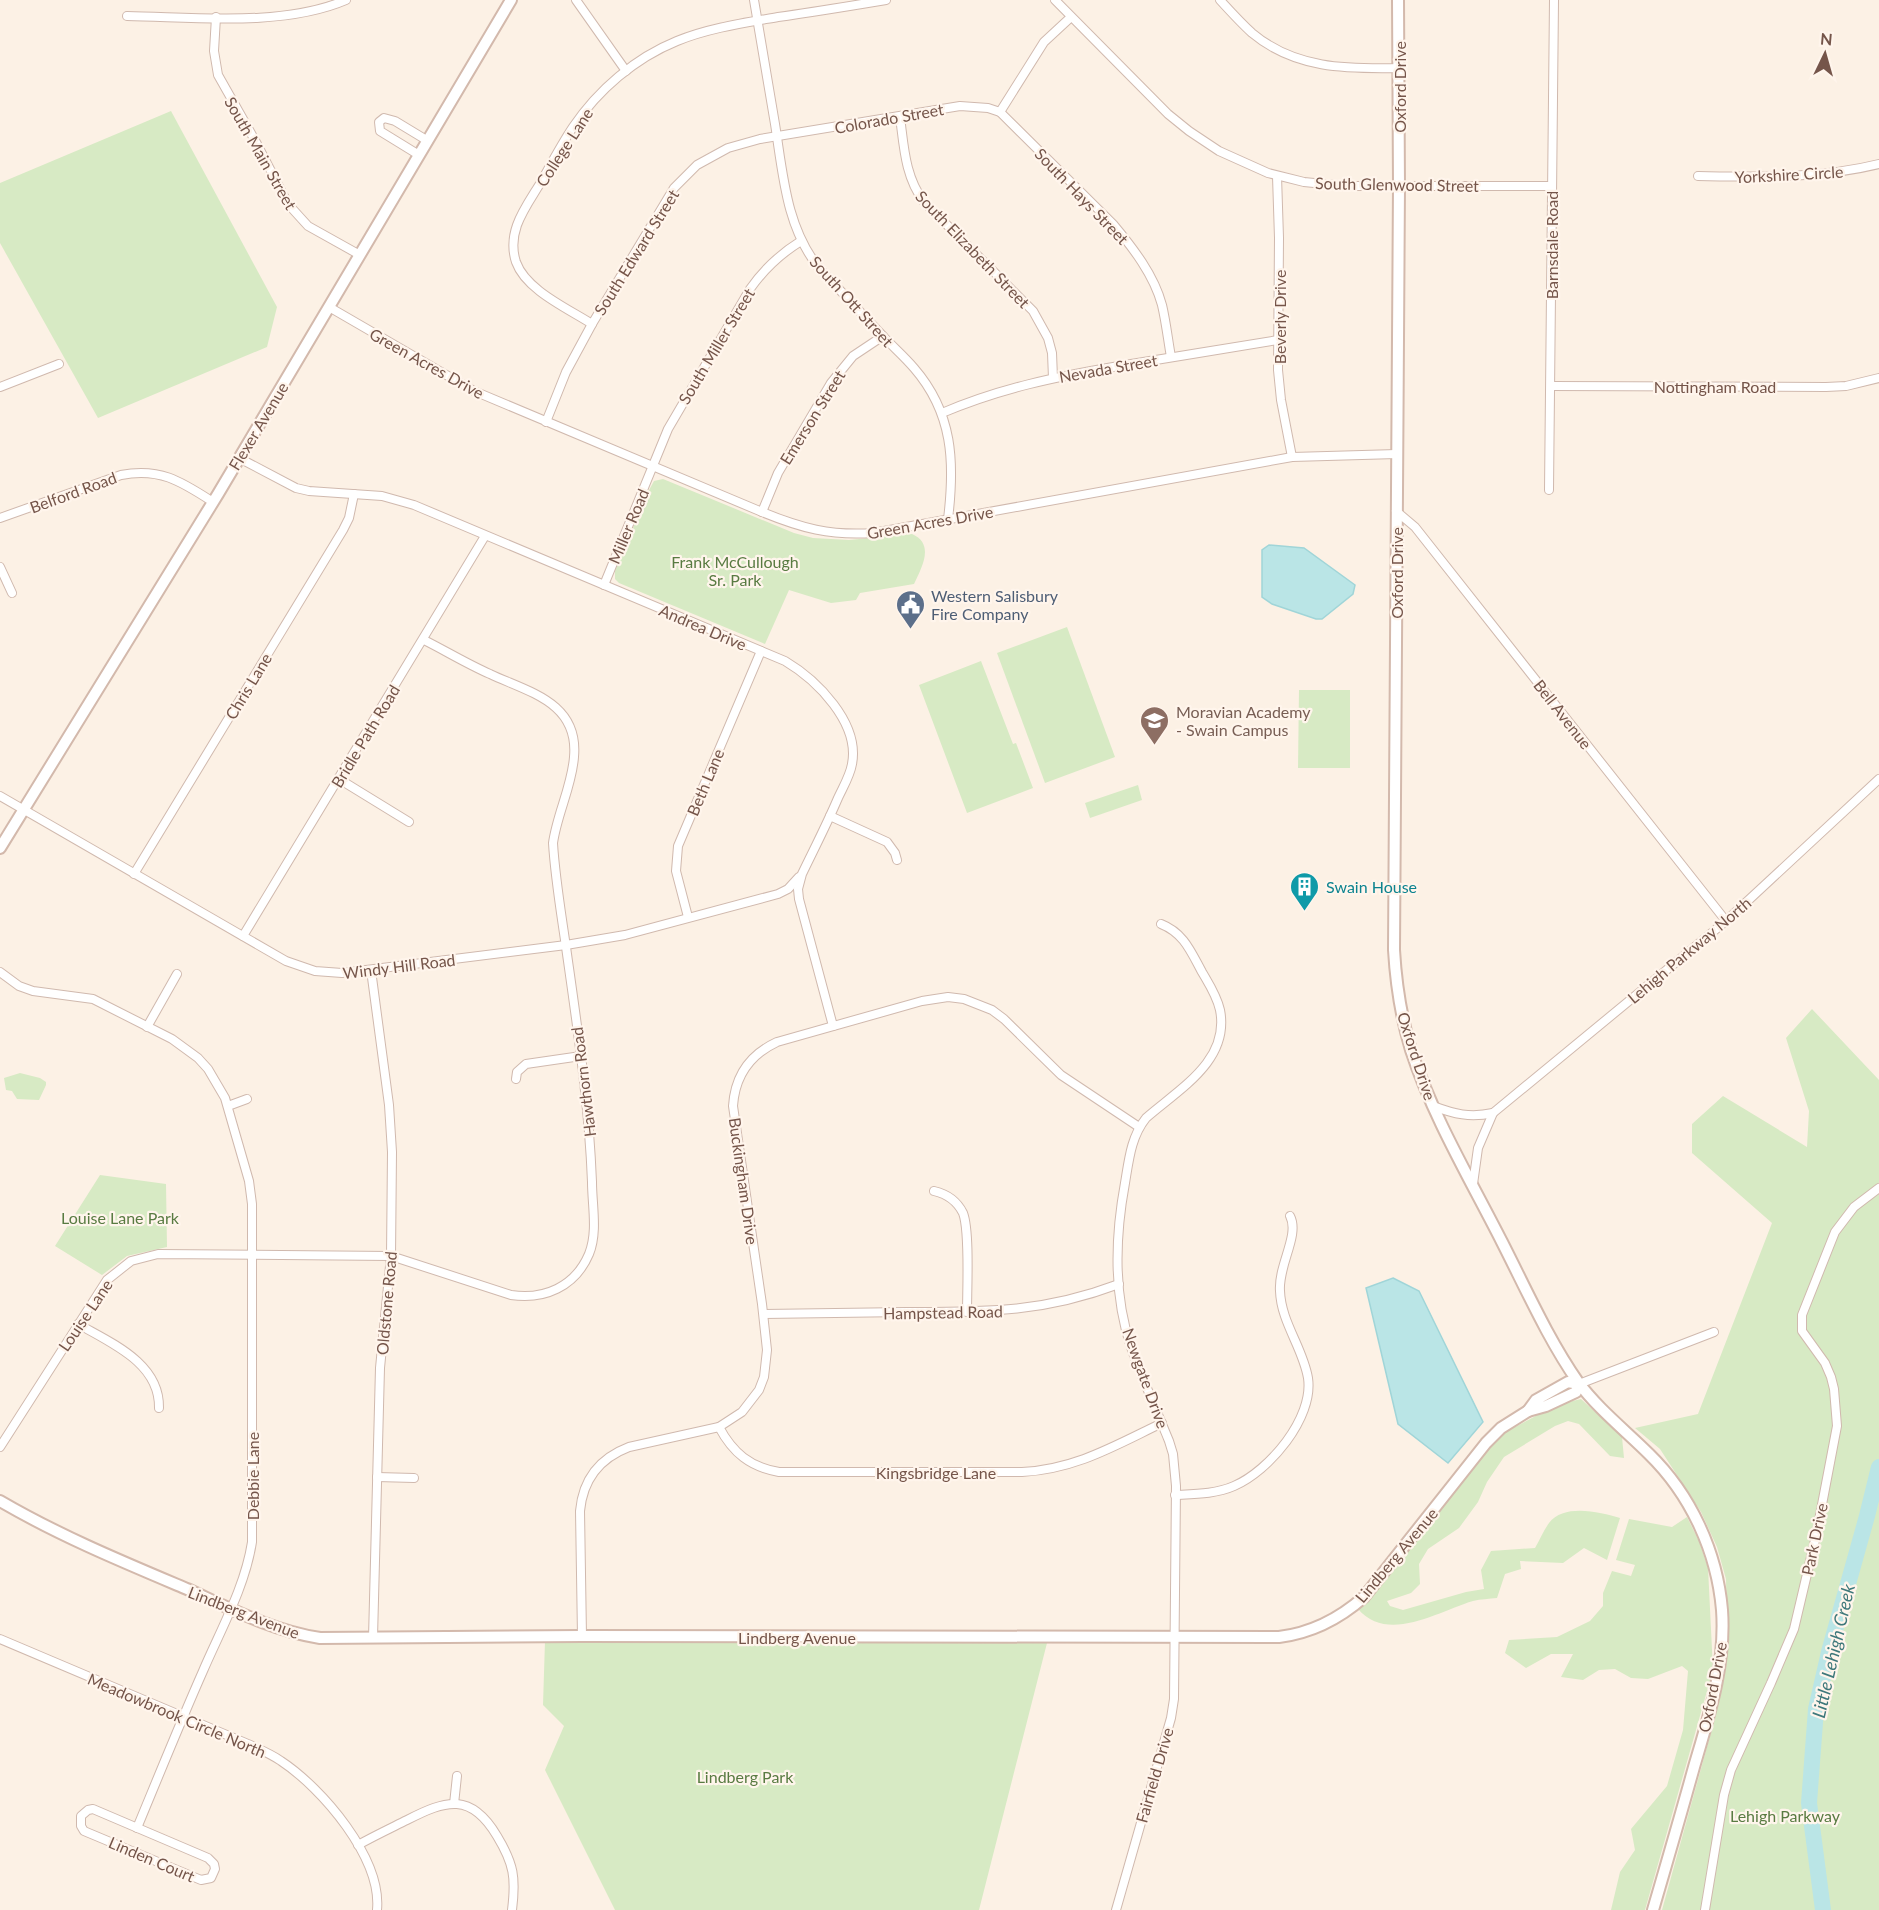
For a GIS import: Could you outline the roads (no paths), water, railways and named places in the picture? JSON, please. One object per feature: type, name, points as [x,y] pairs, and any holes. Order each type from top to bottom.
[{"type":"street","points":[[127,16],[286,15],[346,0]]},
{"type":"street","name":"Flexer Avenue","points":[[0,848],[213,502],[511,0]]},
{"type":"street","points":[[576,0],[626,71]]},
{"type":"street","name":"South Ott Street","points":[[754,0],[788,201],[801,242],[819,268],[924,380],[942,413],[949,437],[952,461],[952,488],[948,519]]},
{"type":"street","name":"College Lane","points":[[592,324],[527,281],[516,262],[514,251],[514,232],[518,221],[573,127],[590,105],[626,71],[676,41],[758,21],[886,0]]},
{"type":"street","name":"South Glenwood Street","points":[[1055,0],[1168,114],[1189,131],[1227,155],[1277,176],[1323,184],[1551,186]]},
{"type":"street","points":[[1220,0],[1252,33],[1284,53],[1304,61],[1341,68],[1399,68]]},
{"type":"street","name":"Oxford Drive","points":[[1398,0],[1395,975],[1404,1024],[1433,1106],[1559,1353],[1579,1384],[1656,1460],[1672,1480],[1686,1500],[1701,1530],[1714,1565],[1719,1587],[1722,1635],[1714,1695],[1653,1910]]},
{"type":"street","name":"Barnsdale Road","points":[[1549,490],[1554,0]]},
{"type":"street","name":"South Main Street","points":[[216,17],[214,51],[218,75],[288,204],[308,226],[360,255]]},
{"type":"street","points":[[1000,112],[1044,42],[1071,17]]},
{"type":"street","name":"Colorado Street","points":[[777,136],[960,106],[988,108],[1000,112]]},
{"type":"street","name":"South Hays Street","points":[[1000,112],[1113,224],[1133,249],[1158,293],[1171,357]]},
{"type":"street","name":"South Elizabeth Street","points":[[900,117],[908,170],[916,191],[924,202],[1033,311],[1048,338],[1052,353],[1053,378]]},
{"type":"street","points":[[419,155],[380,130],[379,122],[384,118],[391,119],[428,141]]},
{"type":"street","name":"South Edward Street","points":[[546,422],[566,372],[592,324],[665,202],[685,176],[698,165],[728,148],[777,136]]},
{"type":"street","name":"Yorkshire Circle","points":[[1698,176],[1804,176],[1855,170],[1879,164]]},
{"type":"street","name":"Beverly Drive","points":[[1277,176],[1278,340],[1281,400],[1292,457]]},
{"type":"street","name":"South Miller Street","points":[[653,467],[682,402],[750,289],[774,260],[801,242]]},
{"type":"street","name":"Green Acres Drive","points":[[329,307],[449,379],[474,391],[762,512],[813,530],[849,534],[873,533],[1292,457],[1397,454]]},
{"type":"street","name":"Emerson Street","points":[[762,512],[778,472],[831,382],[853,356],[883,336]]},
{"type":"street","name":"Nevada Street","points":[[942,413],[996,392],[1053,378],[1278,340]]},
{"type":"street","points":[[0,387],[59,364]]},
{"type":"street","name":"Nottingham Road","points":[[1551,386],[1826,387],[1846,386],[1879,378]]},
{"type":"street","name":"Andrea Drive","points":[[239,458],[296,488],[398,500],[785,661],[813,680],[825,693],[844,722],[853,751],[850,772],[802,874],[798,890],[833,1026]]},
{"type":"street","name":"Miller Road","points":[[604,585],[653,467]]},
{"type":"street","name":"Belford Road","points":[[0,518],[121,475],[141,472],[182,482],[213,502]]},
{"type":"street","name":"Chris Lane","points":[[134,874],[343,530],[349,518],[354,494]]},
{"type":"street","name":"Bell Avenue","points":[[1396,511],[1415,527],[1726,921]]},
{"type":"street","name":"Bridle Path Road","points":[[243,936],[485,536]]},
{"type":"street","points":[[0,567],[12,593]]},
{"type":"street","name":"Hawthorn Road","points":[[252,1255],[391,1256],[524,1297],[548,1293],[568,1282],[576,1275],[589,1253],[593,1230],[590,1131],[553,843],[555,828],[573,766],[571,732],[557,709],[537,693],[490,674],[424,640]]},
{"type":"street","name":"Beth Lane","points":[[688,917],[676,871],[678,846],[761,651]]},
{"type":"street","points":[[339,779],[409,822]]},
{"type":"street","name":"Lehigh Parkway North","points":[[1473,1184],[1478,1148],[1493,1113],[1726,921],[1879,779]]},
{"type":"street","name":"Windy Hill Road","points":[[0,796],[286,961],[308,969],[342,973],[566,945],[626,935],[778,894],[796,882],[802,874]]},
{"type":"street","points":[[830,816],[887,842],[896,853],[897,860]]},
{"type":"street","name":"Newgate Drive","points":[[1161,924],[1178,933],[1188,945],[1216,997],[1220,1008],[1221,1033],[1218,1046],[1205,1068],[1146,1118],[1139,1127],[1131,1148],[1120,1208],[1117,1255],[1119,1284],[1131,1346],[1173,1454],[1174,1637]]},
{"type":"street","name":"Oldstone Road","points":[[371,970],[391,1128],[391,1256],[380,1368],[373,1638]]},
{"type":"street","name":"Debbie Lane","points":[[0,972],[19,986],[33,992],[93,999],[172,1039],[198,1058],[217,1082],[228,1106],[252,1195],[252,1542],[246,1570],[231,1608],[137,1828]]},
{"type":"street","points":[[147,1027],[177,974]]},
{"type":"street","name":"Buckingham Drive","points":[[582,1636],[580,1510],[583,1492],[591,1475],[608,1457],[629,1447],[719,1427],[742,1412],[759,1390],[767,1364],[764,1314],[734,1117],[734,1092],[737,1081],[749,1061],[766,1047],[777,1042],[933,998],[956,998],[978,1004],[1004,1019],[1047,1063],[1075,1086],[1139,1127]]},
{"type":"street","points":[[516,1079],[517,1072],[526,1064],[581,1056]]},
{"type":"street","points":[[228,1106],[247,1099]]},
{"type":"street","points":[[1433,1106],[1460,1115],[1477,1117],[1493,1113]]},
{"type":"street","name":"Park Drive","points":[[1704,1910],[1724,1795],[1731,1770],[1794,1629],[1816,1536],[1837,1426],[1831,1377],[1825,1363],[1802,1331],[1802,1315],[1834,1233],[1854,1207],[1879,1188]]},
{"type":"street","points":[[934,1191],[943,1193],[957,1204],[965,1221],[967,1312]]},
{"type":"street","points":[[1175,1495],[1221,1491],[1247,1480],[1271,1460],[1302,1417],[1309,1392],[1308,1379],[1282,1307],[1280,1294],[1280,1272],[1294,1228],[1290,1216]]},
{"type":"street","name":"Louise Lane","points":[[0,1447],[107,1280],[131,1261],[158,1254],[252,1255]]},
{"type":"street","name":"Hampstead Road","points":[[764,1314],[1000,1312],[1051,1305],[1119,1284]]},
{"type":"street","points":[[78,1324],[121,1349],[149,1372],[158,1389],[159,1408]]},
{"type":"street","name":"Lindberg Avenue","points":[[0,1501],[77,1542],[303,1636],[336,1639],[582,1636],[1279,1637],[1309,1631],[1331,1622],[1351,1609],[1364,1597],[1486,1443],[1501,1428],[1528,1411],[1536,1400],[1568,1382],[1579,1384],[1714,1332]]},
{"type":"street","name":"Kingsbridge Lane","points":[[719,1427],[727,1442],[745,1460],[767,1470],[779,1472],[1022,1472],[1054,1468],[1086,1460],[1162,1424]]},
{"type":"street","points":[[377,1477],[414,1478]]},
{"type":"street","name":"Fairfield Drive","points":[[1116,1910],[1171,1718],[1175,1681],[1174,1637]]},
{"type":"street","name":"Meadowbrook Circle North","points":[[0,1639],[248,1744],[286,1765],[312,1786],[329,1804],[358,1845],[375,1879],[378,1893],[377,1910]]},
{"type":"street","points":[[454,1804],[457,1776]]},
{"type":"street","points":[[358,1845],[434,1806],[454,1804],[464,1806],[481,1814],[489,1822],[508,1855],[514,1872],[515,1885],[512,1910]]},
{"type":"street","name":"Linden Court","points":[[93,1809],[137,1828],[211,1860],[214,1864],[214,1874],[211,1878],[201,1880],[84,1831],[79,1821],[84,1812],[93,1809]]},
{"type":"water","points":[[1269,545],[1304,548],[1355,585],[1353,594],[1322,619],[1272,604],[1262,597],[1262,550]]},
{"type":"water","points":[[1393,1278],[1419,1291],[1483,1422],[1448,1463],[1398,1424],[1366,1288]]},
{"type":"waterway","name":"Little Lehigh Creek","points":[[1823,1910],[1809,1803],[1816,1709],[1879,1467]]},
{"type":"place","name":"Western Salisbury Fire Company","points":[[910,630]]},
{"type":"place","name":"Moravian Academy - Swain Campus","points":[[1155,746]]},
{"type":"place","name":"Swain House","points":[[1305,912]]},
{"type":"park label","name":"Frank McCullough Sr. Park","points":[[735,570]]},
{"type":"park label","name":"Louise Lane Park","points":[[120,1217]]},
{"type":"park label","name":"Lindberg Park","points":[[745,1776]]},
{"type":"park label","name":"Lehigh Parkway","points":[[1785,1815]]}]
